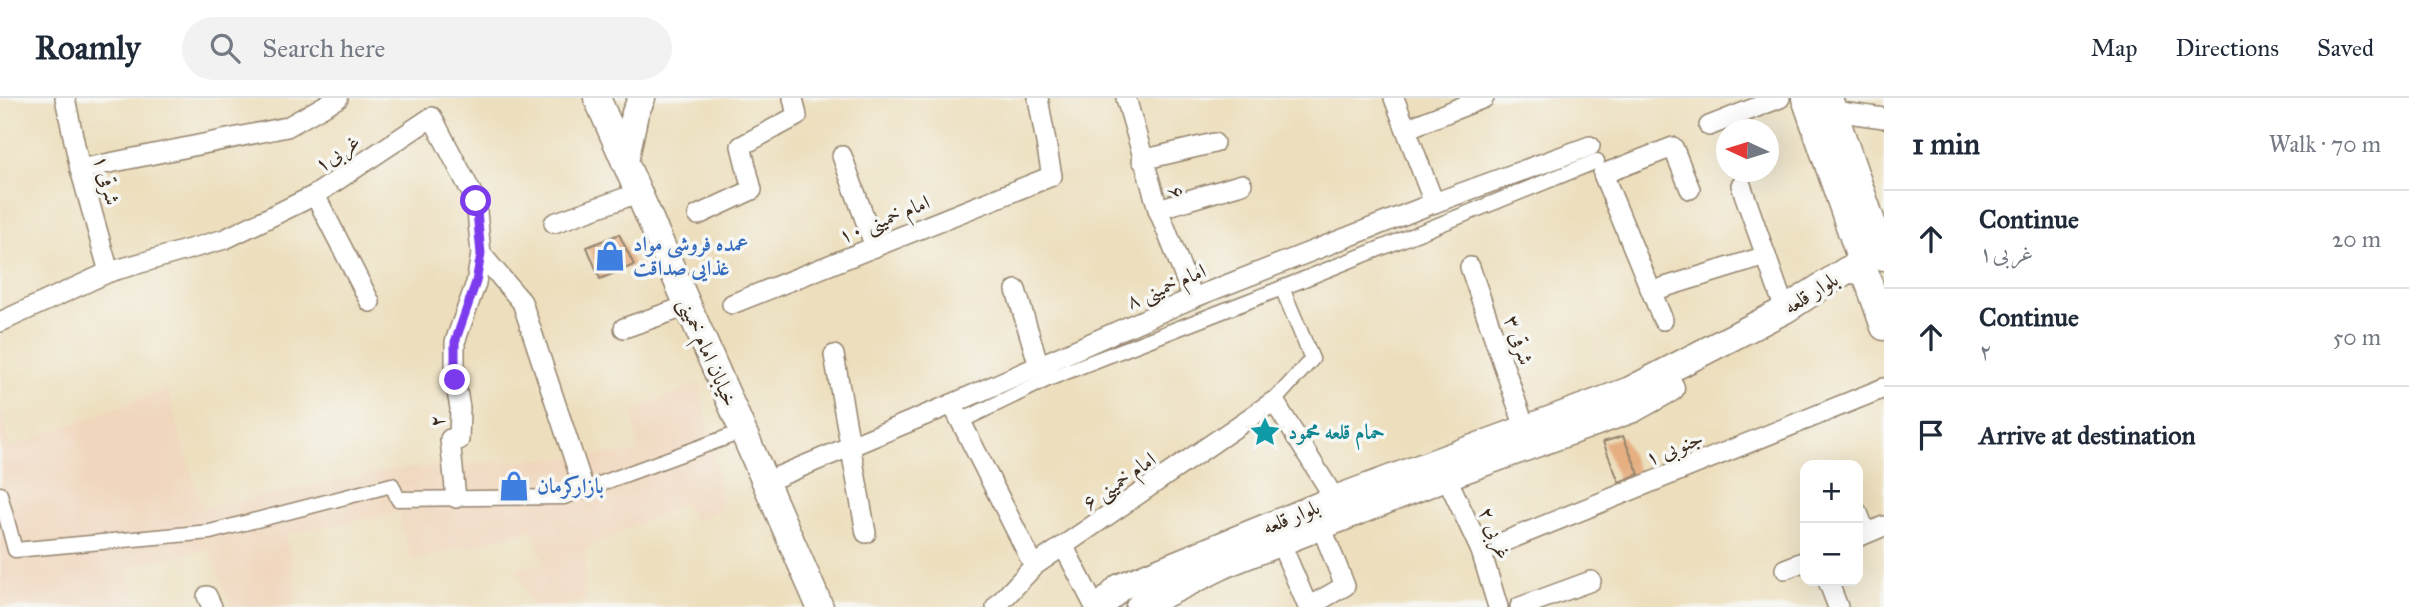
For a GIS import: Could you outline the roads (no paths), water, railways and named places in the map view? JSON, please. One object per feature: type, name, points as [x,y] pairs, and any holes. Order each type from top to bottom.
[{"type":"main road","name":"خیابان امام خمینی","points":[[597,98],[820,607]]},
{"type":"main road","points":[[625,162],[635,113],[642,98]]},
{"type":"main road","points":[[1805,98],[1874,264]]},
{"type":"main road","points":[[1831,104],[1874,264],[1884,327]]},
{"type":"main road","name":"بلوار قلعه","points":[[1101,607],[1120,587],[1335,499],[1630,390],[1784,310],[1847,270],[1874,264]]},
{"type":"main road","name":"بلوار قلعه","points":[[1139,607],[1227,563],[1633,409],[1852,286],[1874,264]]},
{"type":"street","name":"۱ شرقی","points":[[65,98],[80,169],[109,272]]},
{"type":"street","points":[[80,169],[287,127],[338,98]]},
{"type":"street","name":"امام خمینی ۱۰","points":[[732,304],[1052,176],[1038,98]]},
{"type":"street","name":"۶","points":[[1126,98],[1158,209],[1193,298]]},
{"type":"street","points":[[1394,98],[1434,202]]},
{"type":"street","points":[[1406,129],[1484,98]]},
{"type":"street","points":[[1709,126],[1780,98]]},
{"type":"street","points":[[1831,104],[1884,118]]},
{"type":"street","points":[[698,215],[752,190],[741,146],[795,107]]},
{"type":"street","name":"غربی۱","points":[[0,322],[109,272],[225,239],[316,195],[432,117],[476,201],[481,254]]},
{"type":"street","points":[[1142,160],[1214,143]]},
{"type":"street","name":"امام خمینی ۸","points":[[765,482],[850,446],[956,412],[1039,366],[1193,298],[1434,202],[1597,160],[1673,147],[1690,189]]},
{"type":"street","points":[[842,156],[874,247]]},
{"type":"street","points":[[1034,566],[956,412],[1282,288],[1597,160],[1663,320]]},
{"type":"street","points":[[1158,209],[1242,184]]},
{"type":"street","points":[[1741,185],[1784,310]]},
{"type":"street","points":[[554,223],[638,193]]},
{"type":"street","points":[[316,195],[370,302]]},
{"type":"street","points":[[481,254],[522,302],[584,489]]},
{"type":"street","name":"۲","points":[[456,498],[450,439],[459,440],[460,408],[455,380],[455,342],[476,282],[481,254]]},
{"type":"street","points":[[1652,291],[1766,256]]},
{"type":"street","name":"۳ شرقی","points":[[1469,267],[1525,428]]},
{"type":"street","points":[[1282,288],[1312,359],[1274,401],[1335,499]]},
{"type":"street","points":[[1016,290],[1039,366]]},
{"type":"street","points":[[624,328],[687,306]]},
{"type":"street","points":[[835,355],[866,533]]},
{"type":"street","name":"۱ جنوبی","points":[[1481,551],[1884,388]]},
{"type":"street","name":"امام خمینی ۶","points":[[996,607],[1034,566],[1274,401]]},
{"type":"street","points":[[0,494],[15,551],[210,532],[392,485],[398,499],[564,497],[744,431]]},
{"type":"street","name":"۲ غربی","points":[[1447,478],[1481,551],[1498,607]]},
{"type":"street","points":[[1281,544],[1308,607],[1345,586],[1321,526]]},
{"type":"street","points":[[1064,547],[1095,607]]},
{"type":"street","points":[[1785,569],[1800,563]]},
{"type":"street","points":[[1520,607],[1591,581]]},
{"type":"street","points":[[1830,586],[1838,607]]},
{"type":"place","name":"عمده فروشی مواد غذایی صداقت","points":[[610,256]]},
{"type":"place","name":"حمام قلعه محمود","points":[[1265,432]]},
{"type":"place","name":"بازارکرمان","points":[[514,486]]}]
